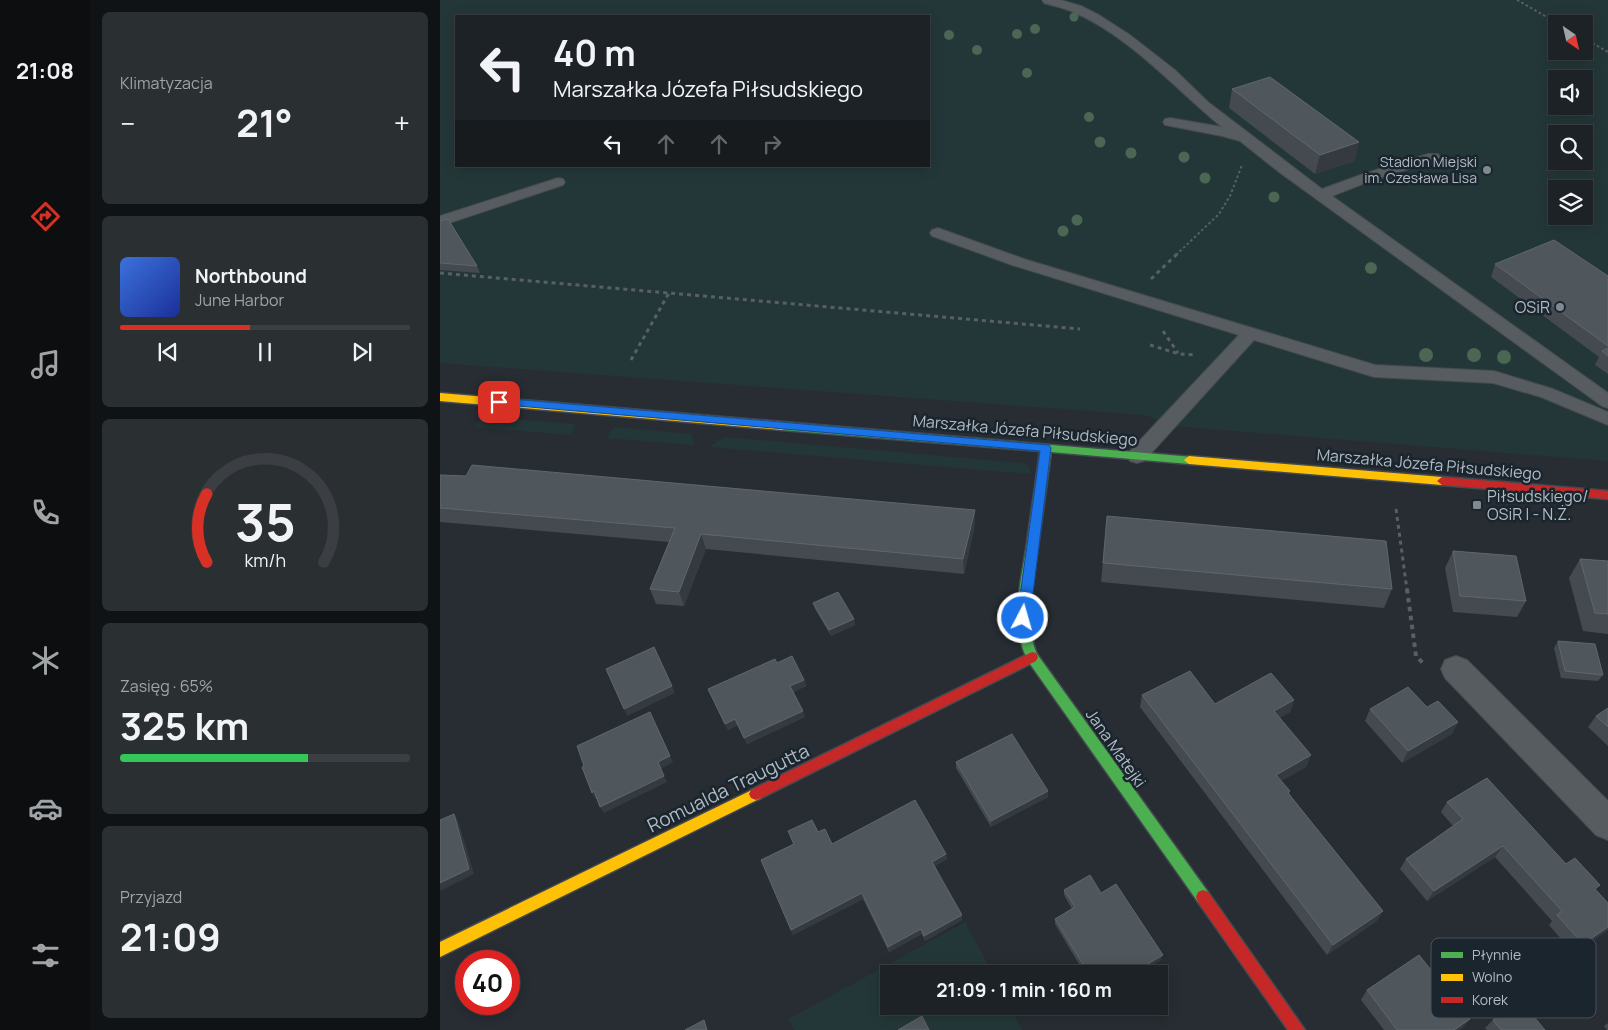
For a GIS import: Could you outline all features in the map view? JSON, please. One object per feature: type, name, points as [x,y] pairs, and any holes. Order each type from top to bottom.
[{"type":"street","name":"Marszałka Józefa Piłsudskiego","points":[[440,397],[1608,495]]},
{"type":"street","name":"Jana Matejki","points":[[1046,448],[1024,606],[1023,632],[1026,646],[1297,1030]]},
{"type":"street","name":"Romualda Traugutta","points":[[440,950],[1032,657]]},
{"type":"street","points":[[1442,669],[1608,824]]},
{"type":"lane","points":[[1048,0],[1076,9],[1095,18],[1125,38],[1176,78],[1203,105],[1321,196],[1608,402]]},
{"type":"lane","points":[[1170,122],[1226,132],[1251,142]]},
{"type":"lane","points":[[1321,196],[1368,177],[1433,157]]},
{"type":"lane","points":[[440,221],[558,182]]},
{"type":"lane","points":[[938,233],[1018,262],[1374,371],[1473,374],[1510,380],[1608,419]]},
{"type":"lane","points":[[1137,456],[1251,333]]},
{"type":"path","points":[[1517,0],[1548,18]]},
{"type":"path","points":[[1593,43],[1608,52]]},
{"type":"path","points":[[1132,296],[1219,214],[1230,196],[1251,142]]},
{"type":"path","points":[[440,273],[1080,329]]},
{"type":"path","points":[[630,360],[669,293]]},
{"type":"path","points":[[1150,344],[1179,354],[1195,355],[1219,368]]},
{"type":"path","points":[[1396,509],[1416,656],[1442,669]]},
{"type":"shaded area","points":[[440,0],[1608,0],[1608,461],[1173,426],[1145,415],[440,363]]},
{"type":"shaded area","points":[[480,418],[574,424],[575,427],[570,435],[474,427]]},
{"type":"shaded area","points":[[615,427],[691,434],[694,445],[607,438]]},
{"type":"shaded area","points":[[724,437],[1022,463],[1029,466],[1031,474],[710,447]]},
{"type":"shaded area","points":[[965,922],[988,965],[887,965]]},
{"type":"shaded area","points":[[880,969],[880,1015],[1014,1015],[1022,1030],[794,1030],[789,1019]]},
{"type":"building","points":[[1270,77],[1359,142],[1320,155],[1232,89]]},
{"type":"building","points":[[448,219],[477,266],[440,263],[440,221]]},
{"type":"building","points":[[1554,240],[1608,276],[1608,346],[1495,264]]},
{"type":"building","points":[[1608,348],[1608,356],[1602,351]]},
{"type":"building","points":[[472,465],[975,510],[963,559],[701,534],[679,592],[650,589],[675,528],[440,508],[440,475],[466,476]]},
{"type":"building","points":[[1107,516],[1386,541],[1392,589],[1103,563]]},
{"type":"building","points":[[1453,551],[1516,556],[1526,601],[1460,596]]},
{"type":"building","points":[[1580,559],[1608,561],[1608,614],[1595,613]]},
{"type":"building","points":[[838,592],[854,619],[829,630],[813,603]]},
{"type":"building","points":[[1558,641],[1595,644],[1603,675],[1565,671]]},
{"type":"building","points":[[654,647],[672,686],[624,709],[606,669]]},
{"type":"building","points":[[792,656],[804,680],[790,686],[803,711],[744,738],[735,719],[725,724],[708,689],[775,659],[777,663]]},
{"type":"building","points":[[1190,671],[1215,704],[1271,673],[1294,700],[1274,711],[1311,755],[1276,775],[1290,791],[1288,793],[1383,911],[1333,945],[1142,695]]},
{"type":"building","points":[[1408,687],[1427,707],[1438,701],[1458,722],[1408,751],[1370,709]]},
{"type":"building","points":[[1608,708],[1608,727],[1596,716]]},
{"type":"building","points":[[650,712],[670,756],[658,762],[664,776],[600,807],[594,791],[592,793],[582,767],[584,766],[577,746]]},
{"type":"building","points":[[1012,734],[1048,791],[991,821],[956,762]]},
{"type":"building","points":[[1487,778],[1566,864],[1575,858],[1600,885],[1595,889],[1608,903],[1608,927],[1592,938],[1578,938],[1557,915],[1562,911],[1503,846],[1434,891],[1406,859],[1463,819],[1447,802]]},
{"type":"building","points":[[915,800],[946,854],[932,862],[962,915],[924,936],[921,929],[888,947],[862,893],[791,930],[761,860],[794,844],[788,831],[812,820],[818,832],[825,829],[832,844]]},
{"type":"building","points":[[454,814],[469,869],[440,883],[440,820]]},
{"type":"building","points":[[1090,875],[1101,893],[1116,884],[1163,955],[1146,965],[1083,965],[1055,919],[1075,907],[1064,890]]},
{"type":"building","points":[[1419,955],[1431,970],[1431,1018],[1470,1019],[1454,1030],[1397,1030],[1367,990]]},
{"type":"building","points":[[922,1016],[929,1030],[898,1030]]},
{"type":"building","points":[[1496,1018],[1535,1018],[1545,1030],[1501,1030],[1493,1020]]},
{"type":"building","points":[[704,1020],[707,1030],[685,1030]]},
{"type":"traffic: fast","points":[[782,426],[1189,460]]},
{"type":"traffic: fast","points":[[1046,448],[1024,605],[1025,631],[1029,651],[1203,897]]},
{"type":"traffic: slow","points":[[440,397],[782,426]]},
{"type":"traffic: slow","points":[[1189,460],[1442,481]]},
{"type":"traffic: slow","points":[[440,950],[756,794]]},
{"type":"traffic: jam","points":[[1442,481],[1608,495]]},
{"type":"traffic: jam","points":[[756,794],[1032,657]]},
{"type":"traffic: jam","points":[[1203,897],[1297,1030]]},
{"type":"place","name":"Stadion Miejski im. Czesława Lisa","points":[[1487,170]]},
{"type":"place","name":"OSiR","points":[[1560,307]]},
{"type":"place","name":"Piłsudskiego/ OSiR I - N.Ż.","points":[[1477,505]]},
{"type":"route","points":[[499,402],[1046,448],[1023,618]]}]
